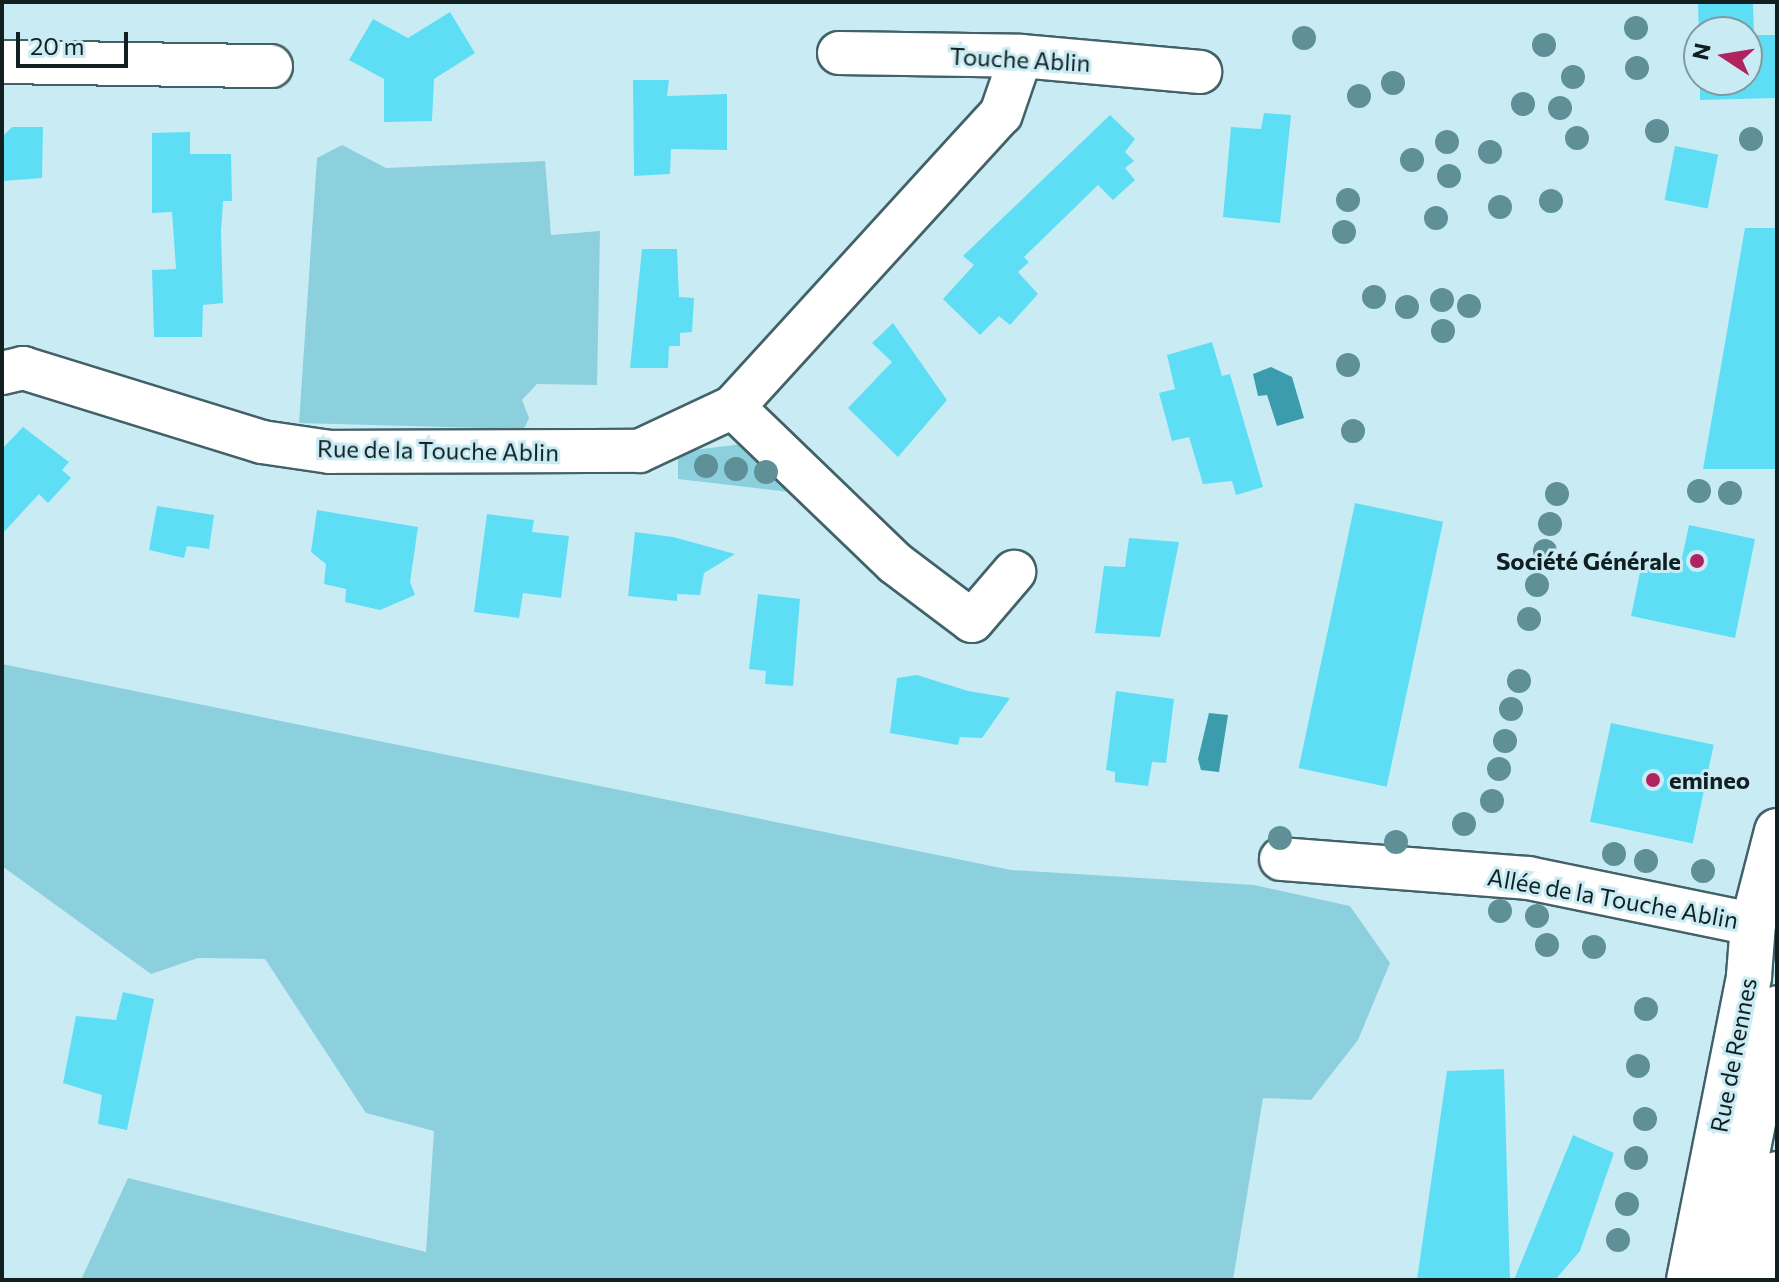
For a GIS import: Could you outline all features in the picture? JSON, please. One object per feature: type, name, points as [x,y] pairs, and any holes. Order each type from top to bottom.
[{"type":"main road","name":"Rue de Rennes","points":[[1689,1280],[1749,976],[1753,924],[1777,831]]},
{"type":"main road","points":[[1756,1280],[1777,1174]]},
{"type":"street","name":"Touche Ablin","points":[[839,53],[1021,56],[1200,72]]},
{"type":"street","name":"Rue de la Touche Ablin","points":[[2,373],[23,368],[262,442],[330,452],[639,451],[733,407],[1001,114],[1021,56]]},
{"type":"street","points":[[2,62],[271,66]]},
{"type":"street","points":[[733,407],[895,563],[972,621],[1014,572]]},
{"type":"street","name":"Allée de la Touche Ablin","points":[[1281,859],[1528,878],[1753,924]]},
{"type":"street","name":"Rue de Rennes","points":[[1723,1280],[1777,1007]]},
{"type":"shaded area","points":[[342,145],[386,168],[545,161],[551,235],[600,231],[597,385],[537,384],[522,400],[529,418],[524,429],[299,423],[317,158]]},
{"type":"shaded area","points":[[1271,367],[1292,377],[1304,418],[1277,426],[1267,395],[1258,396],[1253,374]]},
{"type":"shaded area","points":[[742,444],[798,493],[678,479],[678,452]]},
{"type":"shaded area","points":[[2,664],[1011,870],[1254,885],[1350,906],[1390,963],[1358,1040],[1311,1100],[1263,1098],[1233,1280],[81,1280],[128,1178],[426,1252],[434,1131],[366,1113],[265,959],[198,958],[151,974],[2,866]]},
{"type":"shaded area","points":[[1209,713],[1228,715],[1219,772],[1201,770],[1198,759]]},
{"type":"building","points":[[1698,2],[1753,2],[1753,16],[1698,16]]},
{"type":"building","points":[[450,12],[475,53],[434,79],[432,121],[384,122],[384,79],[349,60],[373,19],[408,38]]},
{"type":"building","points":[[1763,35],[1777,35],[1777,98],[1700,100],[1700,96],[1763,96]]},
{"type":"building","points":[[633,80],[669,80],[667,96],[727,94],[727,150],[671,149],[670,174],[634,176]]},
{"type":"building","points":[[1264,113],[1291,115],[1280,223],[1223,217],[1231,127],[1261,129]]},
{"type":"building","points":[[1110,115],[1135,139],[1125,152],[1134,161],[1125,168],[1135,180],[1113,200],[1098,185],[1024,257],[1029,262],[1018,272],[1038,294],[1010,325],[999,316],[980,335],[943,299],[974,265],[963,256]]},
{"type":"building","points":[[12,127],[43,127],[42,178],[2,181],[2,137]]},
{"type":"building","points":[[190,132],[190,154],[231,154],[232,201],[223,201],[221,232],[223,303],[203,305],[202,337],[154,337],[152,270],[176,269],[172,212],[152,213],[152,133]]},
{"type":"building","points":[[1675,146],[1718,154],[1708,208],[1665,200]]},
{"type":"building","points":[[1745,228],[1777,228],[1777,469],[1703,469]]},
{"type":"building","points":[[642,249],[677,249],[679,297],[694,298],[692,332],[680,333],[680,346],[669,346],[668,368],[630,368]]},
{"type":"building","points":[[893,323],[947,400],[898,457],[848,408],[892,362],[872,343]]},
{"type":"building","points":[[1212,342],[1222,376],[1230,374],[1263,487],[1236,495],[1232,481],[1203,484],[1189,437],[1172,441],[1159,393],[1175,389],[1167,355]]},
{"type":"building","points":[[23,427],[69,462],[62,470],[71,478],[48,503],[39,494],[2,534],[2,449]]},
{"type":"building","points":[[1355,503],[1443,522],[1387,787],[1299,768]]},
{"type":"building","points":[[157,506],[214,515],[209,549],[187,546],[184,558],[149,550]]},
{"type":"building","points":[[317,510],[418,527],[410,582],[415,595],[380,610],[345,602],[346,589],[324,584],[326,564],[311,552]]},
{"type":"building","points":[[487,514],[534,520],[532,532],[569,536],[561,598],[523,593],[519,618],[474,612]]},
{"type":"building","name":"Société Générale","points":[[1689,525],[1755,539],[1735,638],[1631,616],[1642,563],[1680,567]]},
{"type":"building","points":[[635,532],[673,537],[735,554],[704,573],[700,595],[677,594],[677,601],[628,596]]},
{"type":"building","points":[[1129,538],[1179,542],[1160,637],[1095,633],[1104,566],[1125,567]]},
{"type":"building","points":[[758,594],[800,599],[793,686],[765,684],[766,671],[749,669]]},
{"type":"building","points":[[917,675],[968,691],[1010,698],[982,738],[960,737],[958,745],[890,733],[897,678]]},
{"type":"building","points":[[1116,691],[1174,699],[1166,763],[1152,762],[1148,786],[1115,782],[1115,772],[1106,770]]},
{"type":"building","name":"emineo","points":[[1611,723],[1714,745],[1693,844],[1590,822]]},
{"type":"building","points":[[123,992],[154,999],[127,1130],[98,1124],[102,1095],[63,1083],[76,1016],[116,1020]]},
{"type":"building","points":[[1504,1069],[1510,1280],[1417,1280],[1447,1071]]},
{"type":"building","points":[[1573,1135],[1614,1153],[1580,1251],[1555,1280],[1514,1280]]},
{"type":"place","name":"Société Générale","points":[[1697,561]]},
{"type":"place","name":"emineo","points":[[1653,780]]}]
